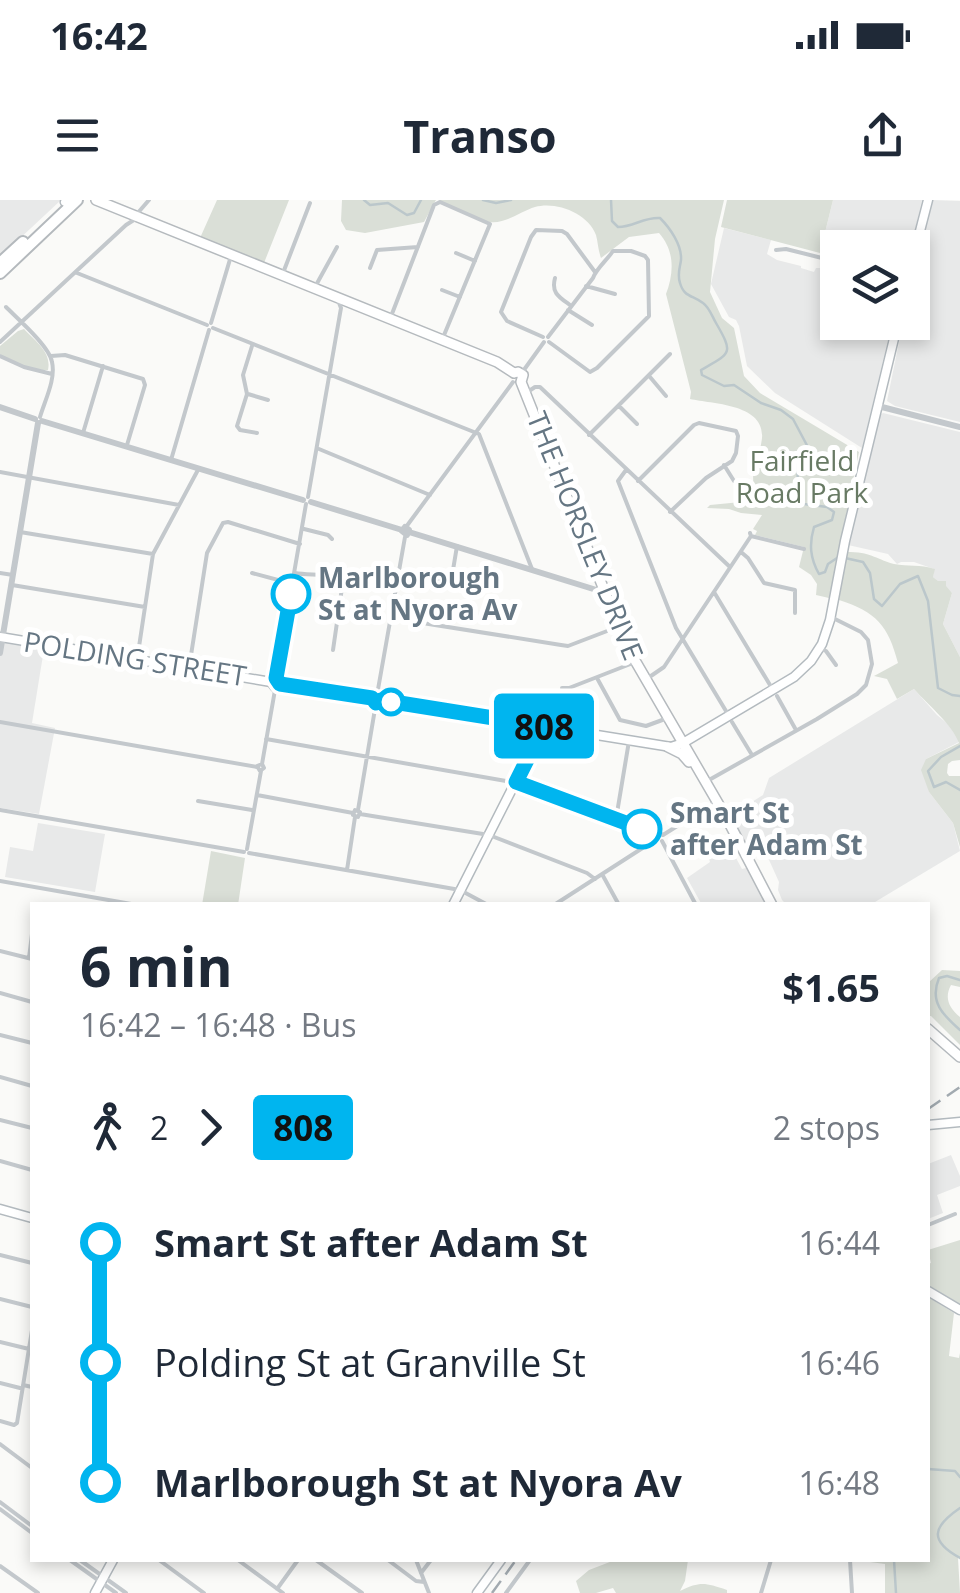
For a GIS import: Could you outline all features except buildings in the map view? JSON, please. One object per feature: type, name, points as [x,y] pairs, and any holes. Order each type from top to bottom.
[{"type":"highway","points":[[0,263],[69,200]]},
{"type":"highway","points":[[0,273],[69,200]]},
{"type":"main road","points":[[96,200],[342,303],[497,362],[519,381]]},
{"type":"main road","points":[[106,200],[130,217]]},
{"type":"main road","points":[[920,230],[928,200]]},
{"type":"main road","points":[[819,648],[830,617],[894,340]]},
{"type":"main road","name":"THE HORSLEY DRIVE","points":[[519,381],[618,626],[772,902]]},
{"type":"main road","name":"POLDING STREET","points":[[1,638],[668,747],[731,719],[775,693],[798,674],[819,648]]},
{"type":"main road","points":[[454,902],[544,726]]},
{"type":"main road","points":[[690,755],[690,746],[703,732]]},
{"type":"main road","points":[[668,747],[689,761],[711,791]]},
{"type":"main road","points":[[930,1031],[960,1053]]},
{"type":"main road","points":[[930,1031],[960,1053]]},
{"type":"main road","points":[[930,1124],[960,1122]]},
{"type":"main road","points":[[0,1210],[30,1218]]},
{"type":"main road","points":[[930,1291],[960,1310]]},
{"type":"main road","points":[[95,1593],[111,1562]]},
{"type":"main road","points":[[478,1593],[501,1562]]},
{"type":"street","points":[[0,342],[149,200]]},
{"type":"street","points":[[390,319],[436,202],[490,224],[442,340]]},
{"type":"street","points":[[282,276],[310,203]]},
{"type":"street","points":[[503,317],[536,230],[567,234],[594,272]]},
{"type":"street","points":[[370,268],[377,250],[418,247]]},
{"type":"street","points":[[314,289],[337,248]]},
{"type":"street","points":[[776,250],[820,258]]},
{"type":"street","points":[[346,870],[406,531],[476,433],[519,381],[546,340],[586,286],[594,272],[613,251],[631,251],[648,260],[650,316],[590,372],[546,340],[503,317]]},
{"type":"street","points":[[456,253],[475,261]]},
{"type":"street","points":[[171,460],[231,256]]},
{"type":"street","points":[[76,272],[476,433],[532,569]]},
{"type":"street","points":[[554,278],[555,294],[592,325]]},
{"type":"street","points":[[586,286],[615,294]]},
{"type":"street","points":[[442,290],[460,297]]},
{"type":"street","points":[[247,851],[342,303]]},
{"type":"street","points":[[0,653],[39,420],[52,374],[51,356],[6,307]]},
{"type":"street","points":[[496,320],[503,317]]},
{"type":"street","points":[[252,344],[243,376],[247,394],[238,426],[240,430],[257,433]]},
{"type":"street","points":[[589,434],[670,354]]},
{"type":"street","points":[[51,356],[65,355],[145,382],[126,446]]},
{"type":"street","points":[[0,356],[52,374]]},
{"type":"street","points":[[83,434],[103,366]]},
{"type":"street","points":[[649,376],[666,396]]},
{"type":"street","points":[[519,381],[537,386],[730,567]]},
{"type":"street","points":[[247,394],[268,400]]},
{"type":"street","points":[[619,406],[637,424]]},
{"type":"street","points":[[878,406],[960,427]]},
{"type":"street","points":[[0,407],[604,592]]},
{"type":"street","points":[[638,481],[694,425],[736,431],[736,453],[732,460],[670,512]]},
{"type":"street","points":[[316,448],[430,495]]},
{"type":"street","points":[[724,465],[734,481]]},
{"type":"street","points":[[137,660],[154,554],[199,468]]},
{"type":"street","points":[[626,470],[618,481],[676,628],[752,755]]},
{"type":"street","points":[[0,472],[179,505]]},
{"type":"street","points":[[189,668],[208,553],[224,523],[300,544]]},
{"type":"street","points":[[302,528],[332,539]]},
{"type":"street","points":[[20,532],[154,554]]},
{"type":"street","points":[[646,679],[664,668],[751,535],[804,549]]},
{"type":"street","points":[[451,582],[457,546]]},
{"type":"street","points":[[741,552],[764,583],[794,590],[794,613]]},
{"type":"street","points":[[0,573],[13,575]]},
{"type":"street","points":[[252,573],[293,584]]},
{"type":"street","points":[[295,573],[337,576],[343,580],[333,650]]},
{"type":"street","points":[[435,579],[466,584]]},
{"type":"street","points":[[589,586],[600,580]]},
{"type":"street","points":[[11,585],[145,607]]},
{"type":"street","points":[[714,592],[796,730]]},
{"type":"street","points":[[559,902],[659,838],[752,755],[858,694],[870,676],[872,656],[866,637],[830,617]]},
{"type":"street","points":[[391,618],[560,646],[618,626]]},
{"type":"street","points":[[819,648],[836,665]]},
{"type":"street","points":[[562,688],[636,662]]},
{"type":"street","points":[[597,678],[620,720],[646,726],[668,718]]},
{"type":"street","points":[[0,722],[260,768]]},
{"type":"street","points":[[266,739],[514,779],[659,838],[694,902]]},
{"type":"street","points":[[616,819],[629,741]]},
{"type":"street","points":[[257,796],[488,836],[595,879]]},
{"type":"street","points":[[198,801],[254,810]]},
{"type":"street","points":[[0,810],[460,890],[482,902]]},
{"type":"street","points":[[602,874],[617,902]]},
{"type":"street","points":[[0,881],[120,902]]},
{"type":"street","points":[[0,950],[30,958]]},
{"type":"street","points":[[0,993],[30,1001]]},
{"type":"street","points":[[0,1034],[30,1042]]},
{"type":"street","points":[[0,1077],[30,1085]]},
{"type":"street","points":[[0,1120],[30,1128]]},
{"type":"street","points":[[0,1162],[30,1170]]},
{"type":"street","points":[[930,1223],[956,1214]]},
{"type":"street","points":[[0,1255],[30,1262]]},
{"type":"street","points":[[0,1298],[30,1306]]},
{"type":"street","points":[[0,1342],[29,1349]]},
{"type":"street","points":[[0,1421],[16,1424],[30,1343]]},
{"type":"street","points":[[0,1383],[30,1387]]},
{"type":"street","points":[[0,1444],[30,1466]]},
{"type":"street","points":[[0,1502],[30,1524]]},
{"type":"street","points":[[0,1509],[30,1532]]},
{"type":"street","points":[[73,1562],[126,1593]]},
{"type":"street","points":[[82,1562],[116,1593]]},
{"type":"street","points":[[162,1562],[204,1593]]},
{"type":"street","points":[[241,1562],[283,1593]]},
{"type":"street","points":[[277,1588],[296,1562]]},
{"type":"street","points":[[319,1562],[362,1593]]},
{"type":"street","points":[[391,1562],[416,1581],[424,1582]]},
{"type":"street","points":[[417,1562],[429,1593]]},
{"type":"street","points":[[422,1573],[430,1562]]},
{"type":"street","points":[[506,1593],[529,1562]]},
{"type":"street","points":[[762,1593],[770,1562]]},
{"type":"street","points":[[850,1562],[852,1593]]},
{"type":"street","points":[[0,1566],[38,1593]]},
{"type":"shaded area","points":[[0,200],[61,200],[0,257]]},
{"type":"shaded area","points":[[833,200],[922,200],[915,230],[826,230]]},
{"type":"shaded area","points":[[932,200],[960,201],[960,422],[887,401],[900,340],[930,340],[930,230],[925,230]]},
{"type":"shaded area","points":[[724,228],[771,240],[767,254],[777,260],[814,272],[820,268],[820,340],[888,340],[862,448],[775,393],[747,366],[739,326],[729,317],[711,284]]},
{"type":"shaded area","points":[[883,413],[960,432],[960,657],[943,624],[952,593],[933,577],[934,569],[914,562],[897,564],[888,554],[848,545]]},
{"type":"shaded area","points":[[0,642],[44,649],[32,723],[55,728],[39,814],[0,808]]},
{"type":"shaded area","points":[[914,689],[954,729],[959,742],[926,759],[929,792],[953,823],[960,851],[875,902],[784,902],[765,851],[745,843],[731,815],[763,795],[769,778]]},
{"type":"shaded area","points":[[38,823],[105,834],[95,892],[5,877],[10,847],[33,851]]},
{"type":"shaded area","points":[[732,839],[734,844],[730,847],[765,902],[700,902],[687,878],[710,862],[708,856]]},
{"type":"shaded area","points":[[951,1155],[960,1186],[937,1195],[943,1213],[930,1218],[930,1163]]},
{"type":"green space","points":[[217,200],[289,200],[264,263],[200,238]]},
{"type":"green space","points":[[342,200],[436,200],[424,222],[365,233],[346,230],[341,221]]},
{"type":"green space","name":"Fairfield Road Park","points":[[438,200],[724,200],[715,239],[710,292],[722,318],[734,328],[744,376],[760,393],[859,452],[829,598],[816,595],[817,584],[799,567],[804,547],[755,535],[757,531],[753,529],[762,515],[707,508],[741,502],[755,494],[753,477],[761,427],[747,412],[690,399],[666,294],[672,270],[670,255],[659,233],[629,237],[601,258],[592,227],[570,210],[543,206],[490,222]]},
{"type":"green space","points":[[727,200],[833,200],[826,230],[820,230],[820,253],[721,227]]},
{"type":"green space","points":[[24,329],[45,352],[48,370],[23,366],[0,354],[0,346]]},
{"type":"green space","points":[[846,552],[935,569],[933,577],[946,581],[952,593],[943,624],[960,657],[960,760],[948,764],[947,773],[960,776],[960,847],[953,823],[929,792],[921,770],[926,759],[959,743],[914,689],[897,699],[887,679],[874,676],[898,663],[879,622],[839,600]]},
{"type":"green space","points":[[211,851],[245,858],[238,902],[202,902]]},
{"type":"green space","points":[[942,970],[960,971],[960,987],[951,985],[948,998],[960,1017],[960,1045],[930,1016],[930,981]]},
{"type":"green space","points":[[960,1240],[960,1304],[930,1286],[930,1249]]},
{"type":"green space","points":[[930,1298],[954,1313],[949,1356],[959,1358],[960,1353],[960,1593],[885,1593],[885,1564],[870,1562],[930,1562]]},
{"type":"green space","points":[[610,1562],[688,1562],[680,1591],[703,1584],[727,1593],[616,1593],[613,1588],[580,1593],[576,1581],[589,1570]]},
{"type":"waterway","points":[[364,200],[370,205],[388,203],[407,215],[414,213],[421,200]]},
{"type":"waterway","points":[[483,200],[511,200]]},
{"type":"waterway","points":[[611,200],[612,221],[618,227],[660,218],[675,237],[681,254],[682,288],[707,307],[727,347],[724,356],[701,370],[702,375],[724,386],[734,385],[793,419],[810,451],[810,458],[798,464],[804,504],[827,507],[834,512],[832,520],[814,527],[812,533],[812,557],[819,574],[837,558]]},
{"type":"waterway","points":[[845,558],[863,562],[870,573],[874,599],[882,606],[900,584],[918,576],[928,601],[938,688],[960,696]]},
{"type":"waterway","points":[[960,746],[941,757],[928,771],[934,787],[946,782],[960,790]]},
{"type":"waterway","points":[[960,980],[939,978],[936,987],[943,1013],[960,1030]]},
{"type":"waterway","points":[[930,1469],[955,1471],[960,1477]]},
{"type":"waterway","points":[[960,1508],[944,1521],[938,1534],[943,1546],[960,1558]]},
{"type":"waterway","points":[[894,1562],[896,1593]]},
{"type":"railway","points":[[930,1108],[960,1087]]},
{"type":"railway","points":[[492,1593],[515,1562]]},
{"type":"bus line","name":"808","points":[[291,594],[276,678],[280,684],[372,698],[376,703],[381,700],[544,726],[516,782],[642,829]]},
{"type":"place","name":"Marlborough St at Nyora Av","points":[[291,594]]},
{"type":"place","name":"Smart St after Adam St","points":[[642,829]]}]
